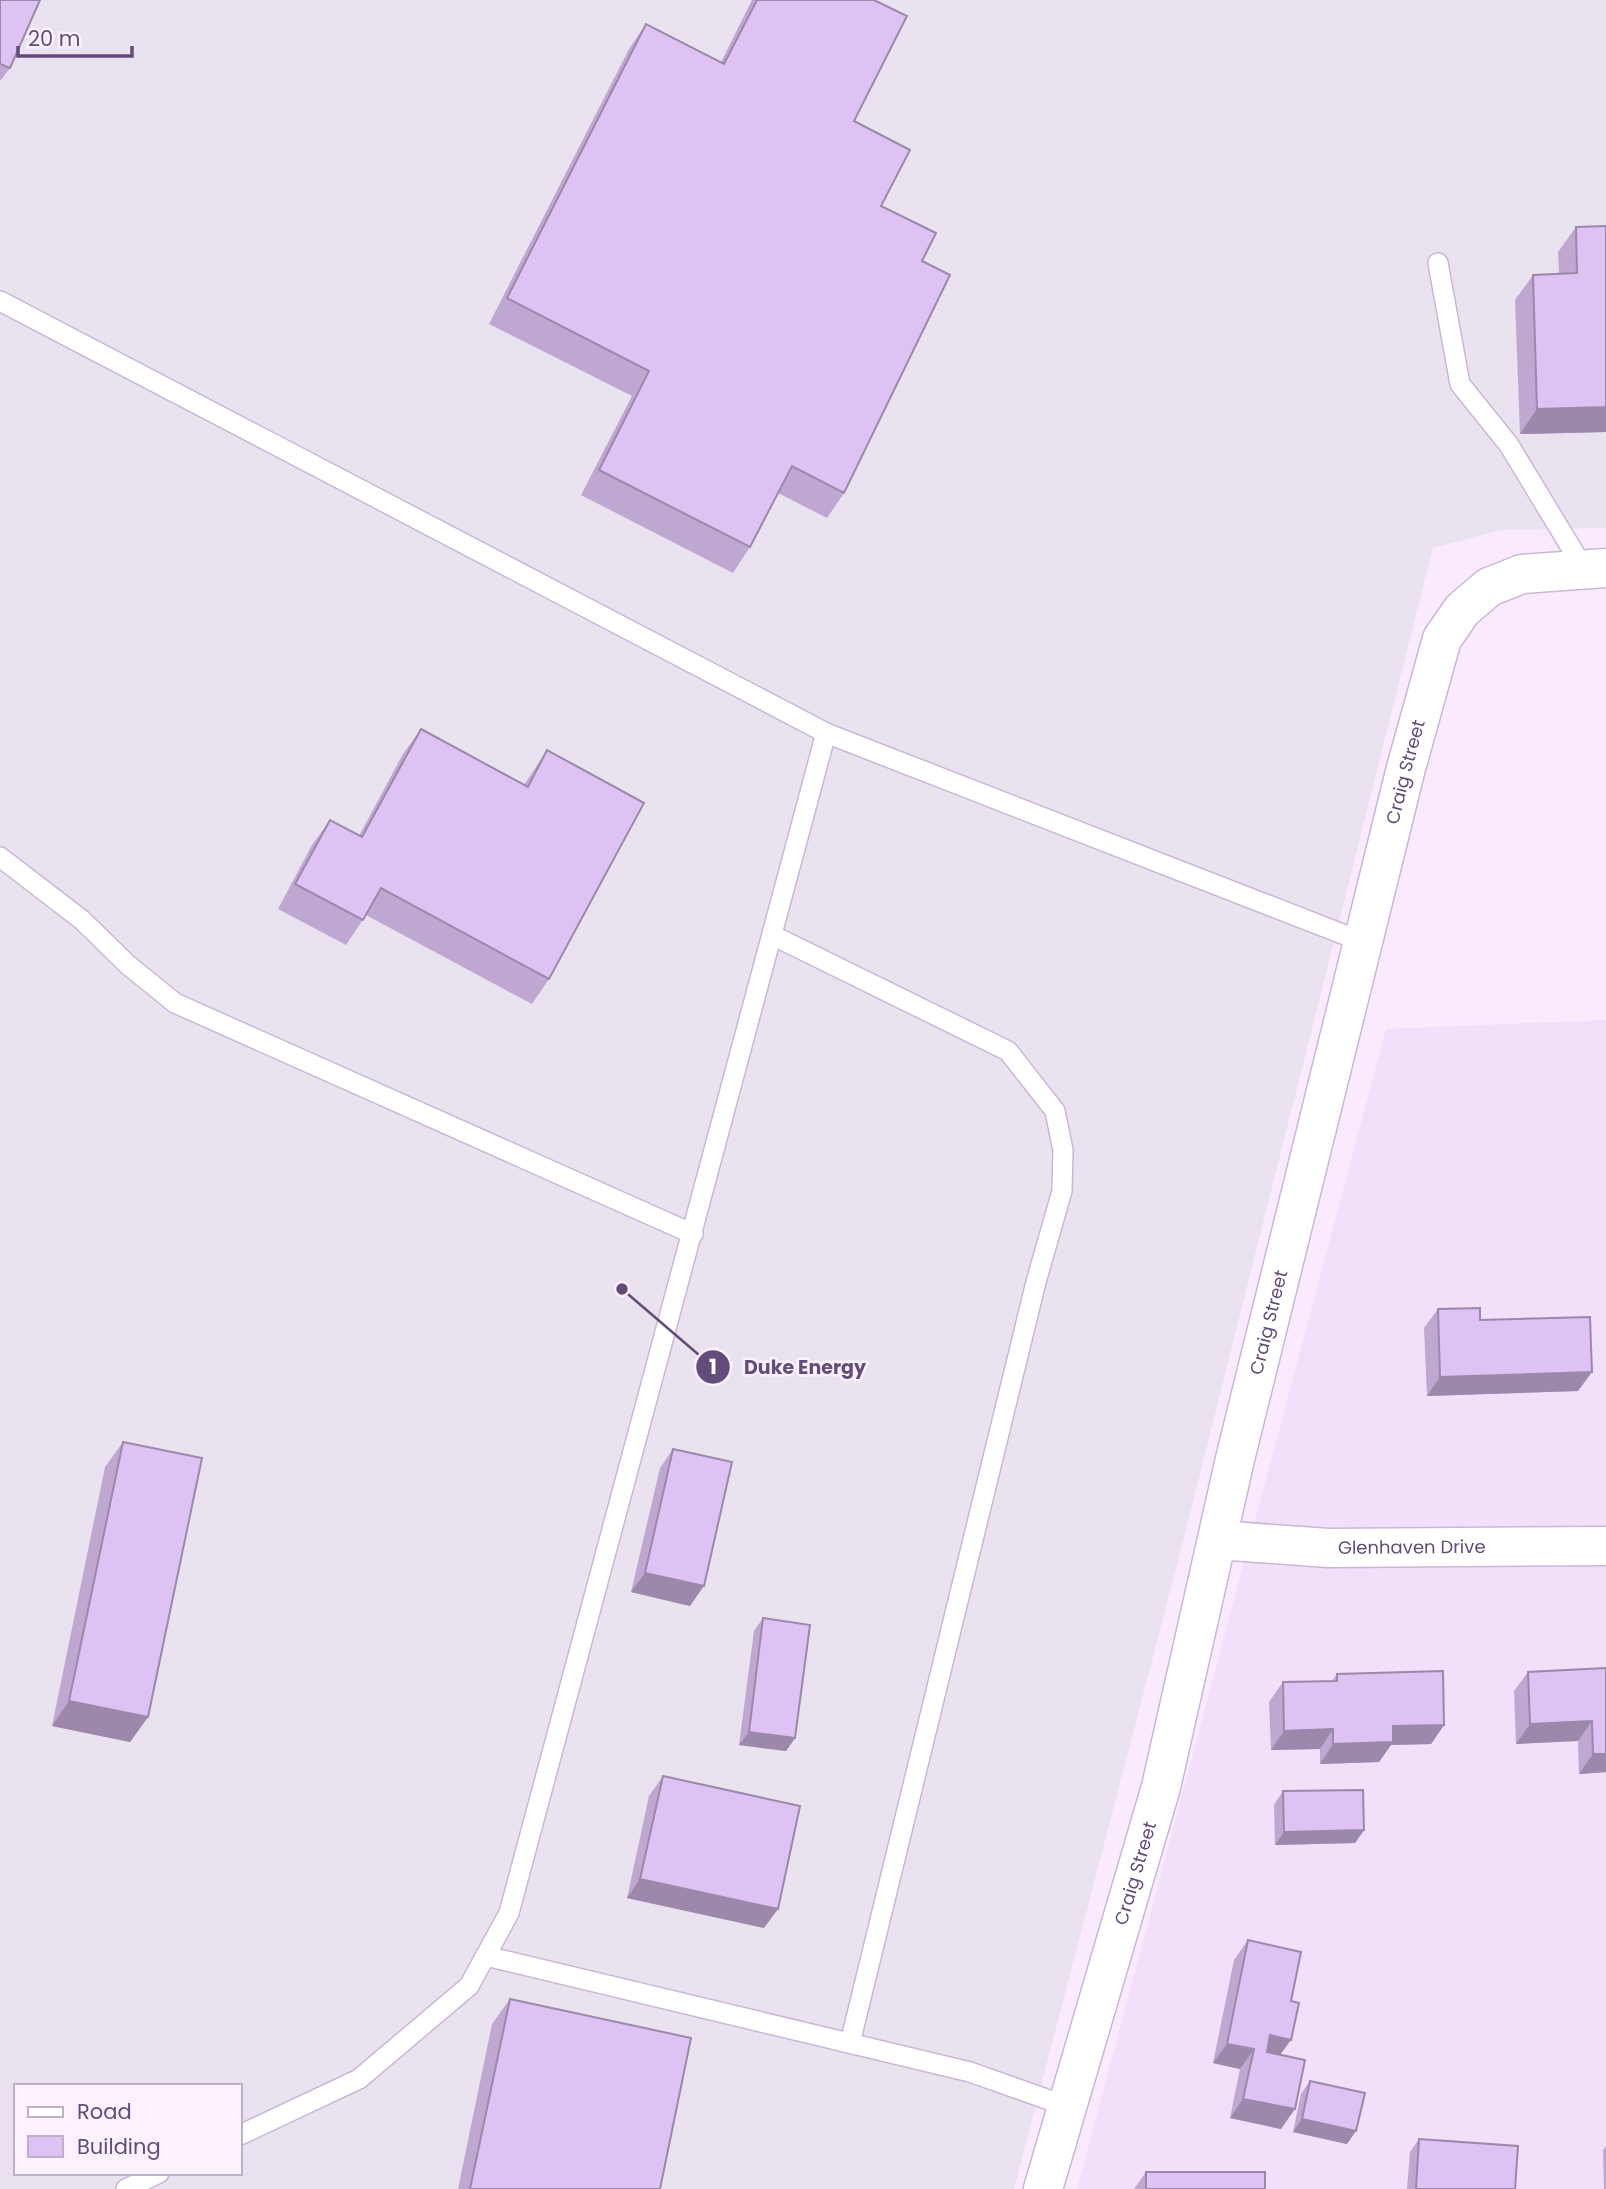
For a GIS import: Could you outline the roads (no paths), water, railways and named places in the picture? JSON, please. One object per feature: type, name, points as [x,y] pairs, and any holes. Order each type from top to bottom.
[{"type":"street","name":"Craig Street","points":[[1043,2189],[1161,1787],[1235,1460],[1406,768],[1442,639],[1462,610],[1489,587],[1522,574],[1595,568]]},
{"type":"street","name":"Glenhaven Drive","points":[[1218,1540],[1328,1548],[1606,1546]]},
{"type":"lane","points":[[1438,263],[1460,384],[1509,445],[1595,568]]},
{"type":"lane","points":[[0,301],[827,733],[1363,942]]},
{"type":"lane","points":[[242,2134],[359,2079],[469,1986],[509,1913],[827,733]]},
{"type":"lane","points":[[0,857],[82,920],[128,965],[175,1003],[693,1234]]},
{"type":"lane","points":[[774,936],[1008,1051],[1055,1111],[1063,1150],[1062,1191],[1036,1282],[850,2043]]},
{"type":"lane","points":[[486,1956],[970,2072],[1066,2106]]},
{"type":"lane","points":[[126,2189],[155,2175]]},
{"type":"place","name":"Duke Energy","points":[[622,1289]]}]
